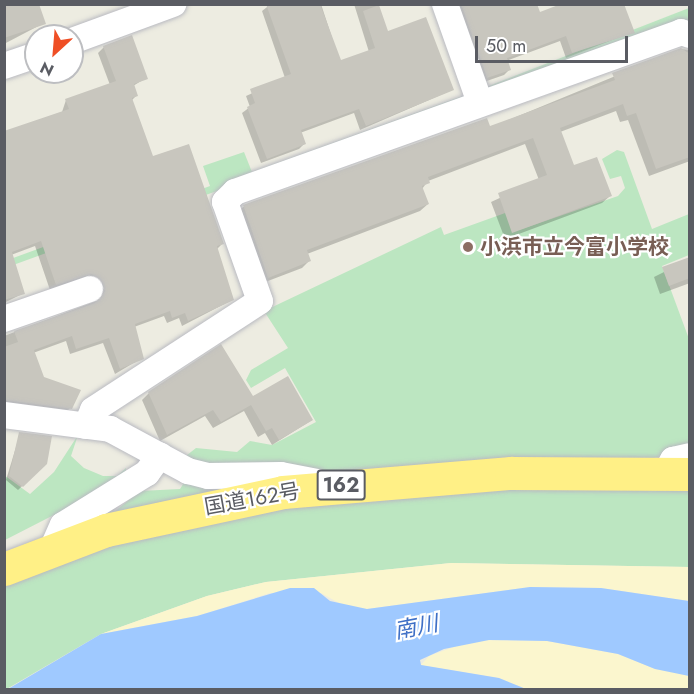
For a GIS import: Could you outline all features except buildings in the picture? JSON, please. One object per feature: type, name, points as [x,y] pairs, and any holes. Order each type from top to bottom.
[{"type":"highway","name":"国道162号","points":[[4,569],[53,548],[193,509],[324,487],[500,474],[682,467]]},
{"type":"street","points":[[84,37],[173,4]]},
{"type":"street","points":[[445,4],[480,103]]},
{"type":"street","points":[[86,426],[93,410],[260,301],[225,202],[235,192],[681,32],[690,35]]},
{"type":"street","points":[[4,66],[24,59]]},
{"type":"street","points":[[4,319],[90,289]]},
{"type":"street","points":[[4,415],[86,426],[130,436],[160,455],[208,476],[311,477],[324,487]]},
{"type":"street","points":[[53,548],[63,525],[147,473],[160,455]]},
{"type":"green space","points":[[689,8],[689,22],[484,95],[481,89]]},
{"type":"green space","points":[[471,93],[472,98],[5,268],[5,261],[210,186],[203,166],[244,152],[252,172]]},
{"type":"green space","points":[[617,150],[624,152],[652,229],[689,214],[689,255],[662,266],[689,339],[689,449],[642,461],[359,472],[249,471],[182,459],[196,448],[237,452],[250,441],[272,445],[316,422],[285,368],[251,388],[246,380],[251,370],[288,348],[264,311],[441,227],[444,235],[511,211],[519,230],[618,196],[625,188],[621,176],[610,179],[602,159]]},
{"type":"green space","points":[[78,435],[71,456],[84,468],[103,476],[117,476],[126,468],[126,478],[5,540],[4,475],[30,494],[54,472]]},
{"type":"green space","points":[[187,478],[277,480],[103,521],[140,491],[180,489]]},
{"type":"green space","points":[[689,484],[689,567],[451,563],[266,582],[207,596],[101,634],[5,690],[5,581],[152,529],[386,491]]},
{"type":"sand","points":[[451,563],[689,567],[689,601],[601,588],[530,587],[367,609],[346,607],[321,593],[270,593],[197,616],[101,634],[207,596],[266,582]]},
{"type":"sand","points":[[473,640],[547,641],[618,654],[655,669],[678,670],[689,676],[689,689],[526,689],[499,678],[421,665],[429,656]]},
{"type":"water","name":"南川","points":[[530,587],[601,588],[689,601],[689,676],[655,669],[618,654],[547,641],[489,640],[444,649],[420,660],[421,665],[499,678],[526,689],[8,689],[101,634],[197,616],[290,588],[314,588],[330,601],[367,609]]},
{"type":"place","name":"小浜市立今富小学校","points":[[468,247]]}]
